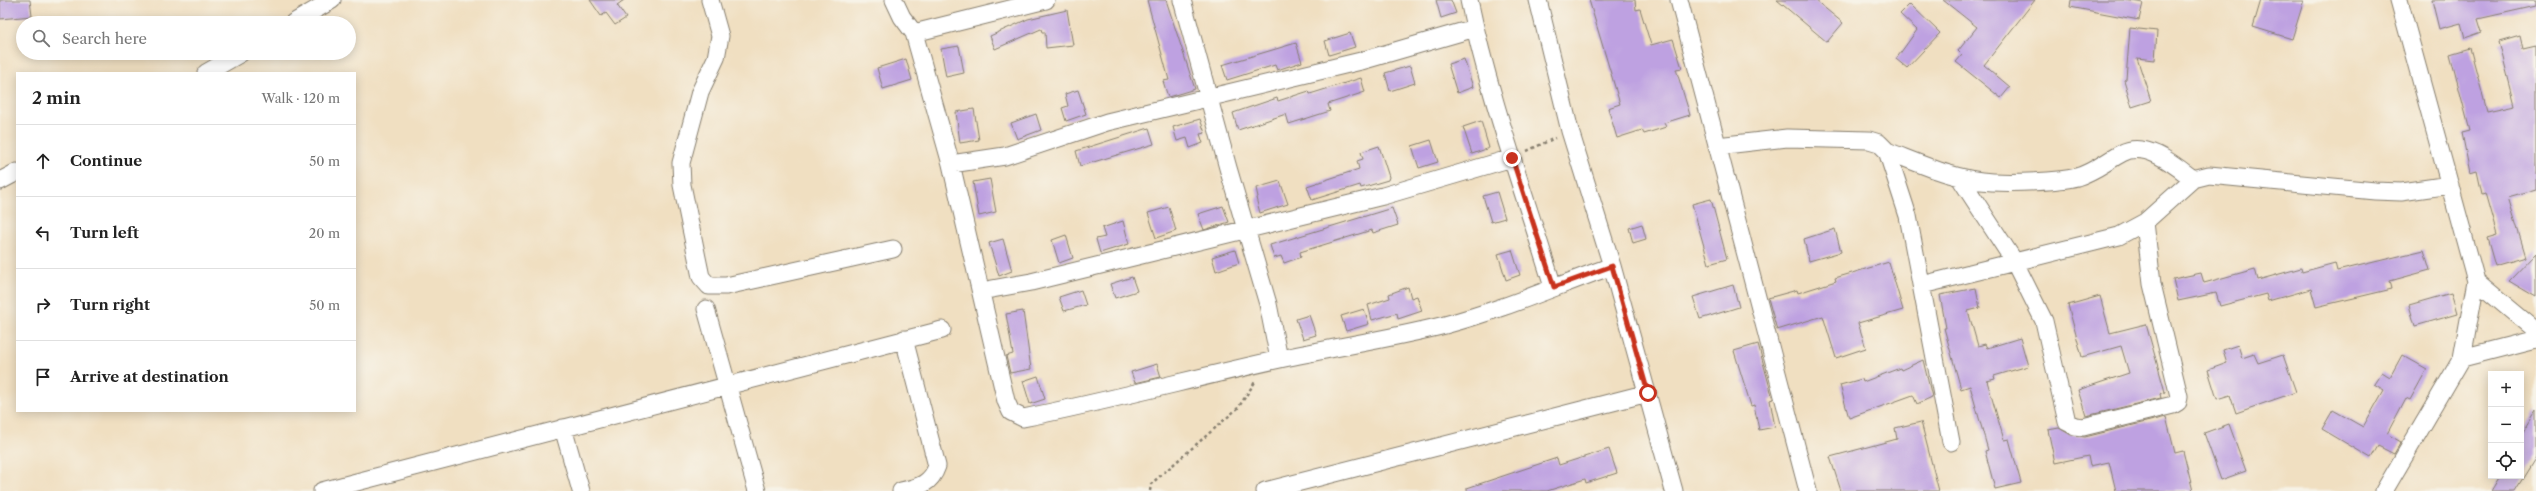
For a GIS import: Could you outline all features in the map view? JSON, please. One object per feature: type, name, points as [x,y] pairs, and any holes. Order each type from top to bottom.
[{"type":"street","points":[[305,16],[332,0]]},
{"type":"street","points":[[710,0],[720,36],[716,58],[700,92],[681,164],[682,185],[701,277],[709,286],[726,286],[893,249]]},
{"type":"street","points":[[894,0],[902,17],[914,33],[951,164],[1006,401],[1011,412],[1023,418],[1261,365],[1279,359],[1332,351],[1445,325],[1509,306],[1554,287],[1612,266]]},
{"type":"street","points":[[914,33],[1046,0]]},
{"type":"street","points":[[1182,0],[1210,97],[1228,168],[1268,304],[1279,359]]},
{"type":"street","points":[[1469,0],[1475,28],[1512,158],[1554,287]]},
{"type":"street","points":[[1538,0],[1570,131],[1612,266],[1674,491]]},
{"type":"street","points":[[1679,0],[1808,491]]},
{"type":"street","points":[[2384,491],[2462,358],[2476,281],[2399,0]]},
{"type":"street","points":[[951,164],[1006,156],[1107,122],[1360,61],[1475,28]]},
{"type":"street","points":[[208,72],[229,60]]},
{"type":"street","points":[[1717,146],[1788,138],[1868,140],[1879,143],[1887,151],[1960,178],[1992,182],[2076,177],[2101,167],[2124,152],[2139,150],[2164,156],[2192,179]]},
{"type":"street","points":[[1887,151],[1908,216],[1951,442]]},
{"type":"street","points":[[981,292],[1031,282],[1246,228],[1383,196],[1512,158]]},
{"type":"street","points":[[0,181],[16,173]]},
{"type":"street","points":[[1922,285],[2014,261],[2112,238],[2145,222],[2192,179],[2209,175],[2401,192],[2450,185]]},
{"type":"street","points":[[1960,178],[2014,261],[2044,321],[2067,422],[2075,426],[2083,427],[2173,405],[2178,402],[2179,396],[2152,284],[2145,222]]},
{"type":"street","points":[[2476,281],[2536,331]]},
{"type":"street","points":[[706,309],[757,491]]},
{"type":"street","points":[[322,491],[942,330]]},
{"type":"street","points":[[901,491],[922,486],[934,477],[937,466],[904,339]]},
{"type":"street","points":[[2462,358],[2536,339]]},
{"type":"street","points":[[1265,491],[1648,393]]},
{"type":"street","points":[[563,428],[581,491]]},
{"type":"path","points":[[1512,158],[1570,131]]},
{"type":"path","points":[[1150,491],[1151,484],[1171,465],[1238,408],[1250,392],[1261,365]]},
{"type":"building","points":[[0,0],[30,0],[32,16],[16,16],[16,18],[0,19]]},
{"type":"building","points":[[590,0],[624,0],[617,5],[626,18],[615,25],[606,13],[601,16]]},
{"type":"building","points":[[1147,0],[1166,0],[1195,89],[1168,97],[1163,81],[1169,80]]},
{"type":"building","points":[[1436,0],[1451,0],[1456,13],[1441,18]]},
{"type":"building","points":[[1589,0],[1635,0],[1636,10],[1640,9],[1651,45],[1673,39],[1682,68],[1676,69],[1690,115],[1664,123],[1666,127],[1644,134],[1642,130],[1617,138],[1608,108],[1620,104]]},
{"type":"building","points":[[1777,0],[1815,0],[1843,23],[1827,42]]},
{"type":"building","points":[[1943,0],[2035,0],[1984,65],[2010,87],[2001,98],[1956,62],[1962,55],[1958,51],[1977,27]]},
{"type":"building","points":[[2071,0],[2125,0],[2143,3],[2139,20],[2070,7]]},
{"type":"building","points":[[2261,0],[2304,0],[2292,39],[2253,27]]},
{"type":"building","points":[[2432,0],[2536,0],[2536,6],[2478,19],[2482,32],[2465,38],[2461,23],[2439,29]]},
{"type":"building","points":[[1910,4],[1940,33],[1907,68],[1896,59],[1917,30],[1900,14]]},
{"type":"building","points":[[1067,10],[1073,45],[1046,48],[1045,32],[1042,32],[1041,29],[995,49],[990,36],[1028,19]]},
{"type":"building","points":[[2130,28],[2157,31],[2155,60],[2137,58],[2151,101],[2132,107],[2124,80],[2126,79]]},
{"type":"building","points":[[1350,33],[1355,47],[1329,55],[1325,41]]},
{"type":"building","points":[[2520,36],[2523,49],[2536,46],[2536,189],[2508,197],[2526,257],[2495,266],[2487,238],[2497,235],[2485,193],[2482,194],[2477,171],[2470,173],[2462,133],[2470,131],[2450,54],[2470,48],[2487,111],[2515,105],[2499,42]]},
{"type":"building","points":[[1296,43],[1302,62],[1277,70],[1275,65],[1227,80],[1222,65]]},
{"type":"building","points":[[959,46],[964,73],[946,77],[941,49]]},
{"type":"building","points":[[906,59],[912,80],[883,89],[877,68]]},
{"type":"building","points":[[1464,59],[1473,87],[1457,93],[1448,64]]},
{"type":"building","points":[[1410,66],[1415,83],[1390,91],[1385,73]]},
{"type":"building","points":[[1361,78],[1365,92],[1328,104],[1330,111],[1289,124],[1286,114],[1238,130],[1233,113],[1277,98],[1278,101],[1309,91],[1310,94]]},
{"type":"building","points":[[1078,90],[1086,114],[1066,121],[1062,108],[1068,106],[1065,94]]},
{"type":"building","points":[[974,109],[979,140],[960,143],[956,112]]},
{"type":"building","points":[[1036,114],[1041,130],[1017,139],[1011,123]]},
{"type":"building","points":[[1200,119],[1205,133],[1200,134],[1203,143],[1190,148],[1187,138],[1177,141],[1173,127]]},
{"type":"building","points":[[1481,121],[1489,148],[1472,154],[1463,127]]},
{"type":"building","points":[[1149,128],[1154,144],[1080,166],[1076,151]]},
{"type":"building","points":[[1431,140],[1438,162],[1419,168],[1412,146]]},
{"type":"building","points":[[1379,146],[1389,177],[1388,180],[1361,188],[1360,185],[1312,200],[1307,186],[1359,169],[1357,161],[1363,159],[1361,152]]},
{"type":"building","points":[[990,179],[996,212],[979,216],[973,182]]},
{"type":"building","points":[[1280,181],[1288,204],[1260,213],[1256,198],[1258,197],[1256,188]]},
{"type":"building","points":[[1497,192],[1505,218],[1491,222],[1483,196]]},
{"type":"building","points":[[1711,199],[1727,259],[1709,264],[1692,204]]},
{"type":"building","points":[[1223,206],[1229,222],[1204,230],[1198,214]]},
{"type":"building","points":[[1169,207],[1176,231],[1156,238],[1148,213]]},
{"type":"building","points":[[1392,208],[1398,225],[1373,233],[1372,230],[1300,252],[1301,257],[1284,263],[1281,256],[1274,258],[1270,245]]},
{"type":"building","points":[[1123,221],[1129,244],[1100,253],[1096,239],[1105,237],[1102,228]]},
{"type":"building","points":[[1642,224],[1646,239],[1633,243],[1629,228]]},
{"type":"building","points":[[1835,229],[1841,252],[1809,261],[1804,239]]},
{"type":"building","points":[[1066,235],[1073,258],[1059,263],[1052,240]]},
{"type":"building","points":[[1003,239],[1012,271],[999,276],[989,243]]},
{"type":"building","points":[[1235,250],[1239,263],[1216,271],[1212,257]]},
{"type":"building","points":[[1512,250],[1520,275],[1506,280],[1498,254]]},
{"type":"building","points":[[2424,250],[2430,270],[2390,281],[2392,289],[2316,307],[2311,289],[2268,301],[2266,294],[2220,306],[2216,293],[2178,301],[2173,279],[2201,273],[2204,283],[2255,269],[2258,280],[2301,268],[2302,272],[2335,263],[2337,271]]},
{"type":"building","points":[[2536,253],[2536,297],[2509,281]]},
{"type":"building","points":[[1889,262],[1903,310],[1858,323],[1866,348],[1836,358],[1823,316],[1777,330],[1768,298],[1797,290],[1798,293],[1836,281],[1835,278]]},
{"type":"building","points":[[1132,277],[1137,291],[1115,298],[1110,284]]},
{"type":"building","points":[[1733,285],[1739,307],[1700,319],[1693,297]]},
{"type":"building","points":[[1408,287],[1411,298],[1417,296],[1422,311],[1398,319],[1397,313],[1372,320],[1368,305],[1390,298],[1389,294]]},
{"type":"building","points":[[1976,288],[1980,308],[1968,311],[1978,346],[1985,344],[1987,348],[2020,338],[2028,366],[1994,376],[1995,379],[1987,381],[2004,440],[2009,439],[2021,483],[1995,489],[1985,451],[1988,450],[1970,386],[1961,389],[1944,328],[1946,328],[1940,295]]},
{"type":"building","points":[[1081,290],[1086,305],[1064,311],[1059,297]]},
{"type":"building","points":[[2451,293],[2457,314],[2415,326],[2409,305]]},
{"type":"building","points":[[2100,296],[2110,333],[2146,324],[2165,392],[2160,394],[2161,398],[2086,416],[2078,390],[2129,373],[2121,346],[2082,357],[2068,305]]},
{"type":"building","points":[[1364,309],[1369,324],[1346,331],[1341,316]]},
{"type":"building","points":[[1023,311],[1031,369],[1010,373],[1006,356],[1013,354],[1006,314]]},
{"type":"building","points":[[1309,315],[1316,335],[1303,339],[1296,319]]},
{"type":"building","points":[[1758,344],[1773,399],[1770,400],[1775,427],[1759,430],[1754,405],[1751,406],[1734,351]]},
{"type":"building","points":[[2238,345],[2242,358],[2254,354],[2258,363],[2283,355],[2296,392],[2236,413],[2230,395],[2217,399],[2208,370],[2227,363],[2223,350]]},
{"type":"building","points":[[2402,355],[2427,369],[2410,400],[2406,398],[2387,434],[2401,442],[2394,454],[2378,446],[2371,458],[2322,429],[2333,410],[2363,427],[2384,390],[2374,384],[2382,372],[2390,377]]},
{"type":"building","points":[[1923,360],[1932,397],[1917,404],[1913,395],[1849,418],[1840,385],[1862,379],[1863,382],[1900,368],[1901,370]]},
{"type":"building","points":[[1157,364],[1161,377],[1135,383],[1131,372]]},
{"type":"building","points":[[1038,376],[1045,399],[1030,404],[1023,381]]},
{"type":"building","points":[[2536,410],[2536,457],[2524,476],[2524,443],[2524,430]]},
{"type":"building","points":[[2166,417],[2175,453],[2183,451],[2193,491],[2116,491],[2109,462],[2090,466],[2088,456],[2055,463],[2048,430],[2059,428],[2071,435],[2085,437]]},
{"type":"building","points":[[1921,422],[1939,491],[1841,491],[1830,457],[1897,439],[1895,428]]},
{"type":"building","points":[[2229,424],[2246,471],[2221,480],[2204,433]]},
{"type":"building","points":[[1609,449],[1617,473],[1586,483],[1585,479],[1547,491],[1467,491],[1467,488],[1557,458],[1559,465]]},
{"type":"building","points":[[2498,479],[2522,479],[2515,491],[2491,491]]},
{"type":"route","points":[[1512,158],[1554,287],[1612,266],[1648,393]]}]
